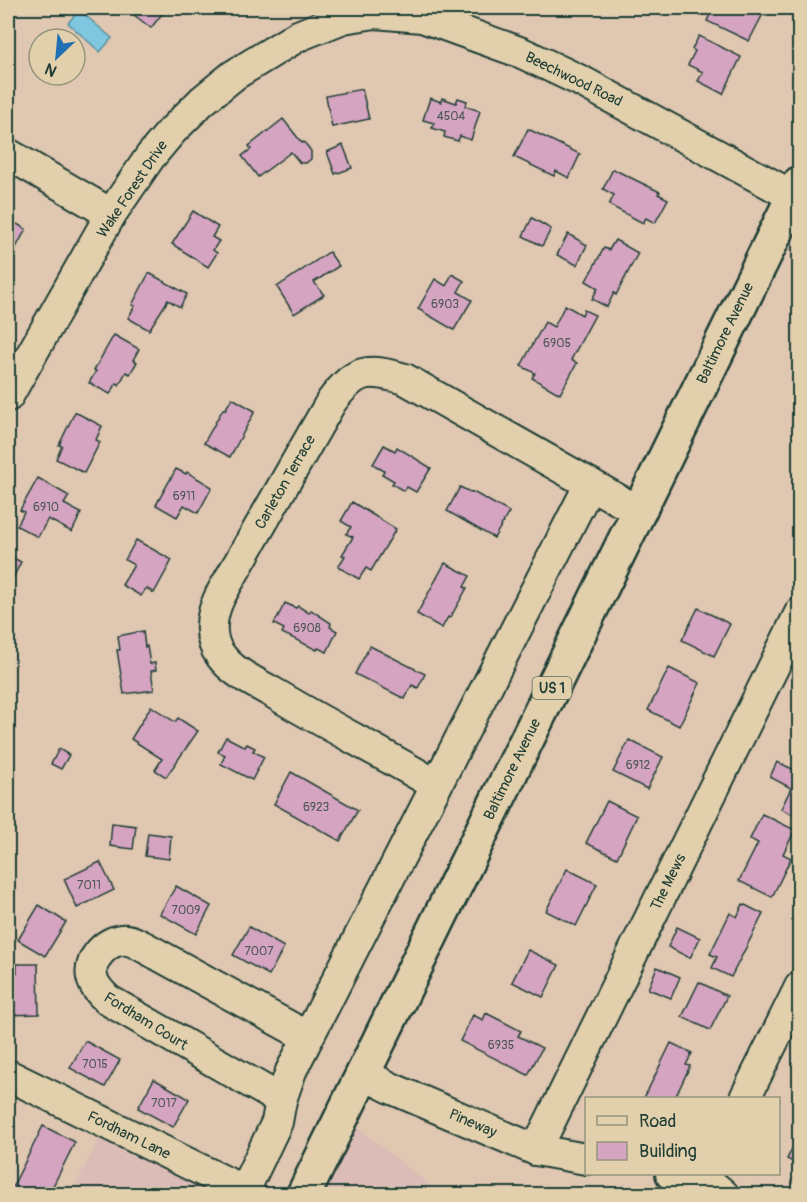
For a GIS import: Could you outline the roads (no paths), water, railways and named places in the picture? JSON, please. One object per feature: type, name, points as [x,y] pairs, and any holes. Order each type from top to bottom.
[{"type":"main road","name":"Baltimore Avenue","points":[[304,1194],[638,511],[797,193]]},
{"type":"street","name":"Beechwood Road","points":[[339,13],[422,17],[522,53],[797,193]]},
{"type":"street","name":"Wake Forest Drive","points":[[8,396],[111,214],[150,157],[171,132],[202,101],[234,75],[339,13]]},
{"type":"street","points":[[8,154],[111,214]]},
{"type":"street","name":"Carleton Terrace","points":[[436,785],[322,722],[233,668],[221,656],[213,641],[213,612],[220,596],[332,402],[345,384],[362,373],[381,372],[405,379],[638,511]]},
{"type":"street","points":[[247,1193],[277,1122],[280,1100],[291,1071],[590,484]]},
{"type":"street","name":"The Mews","points":[[536,1150],[800,613]]},
{"type":"street","name":"Fordham Court","points":[[280,1100],[108,1000],[97,989],[91,975],[94,961],[100,951],[111,943],[127,940],[144,947],[308,1037]]},
{"type":"street","points":[[745,1097],[800,987]]},
{"type":"street","name":"Pineway","points":[[363,1074],[536,1150],[585,1159]]},
{"type":"street","name":"Fordham Lane","points":[[8,1075],[247,1193]]},
{"type":"street","points":[[680,1175],[712,1182]]},
{"type":"water","points":[[79,10],[112,38],[100,52],[87,40],[87,27],[72,27],[68,23]]}]
